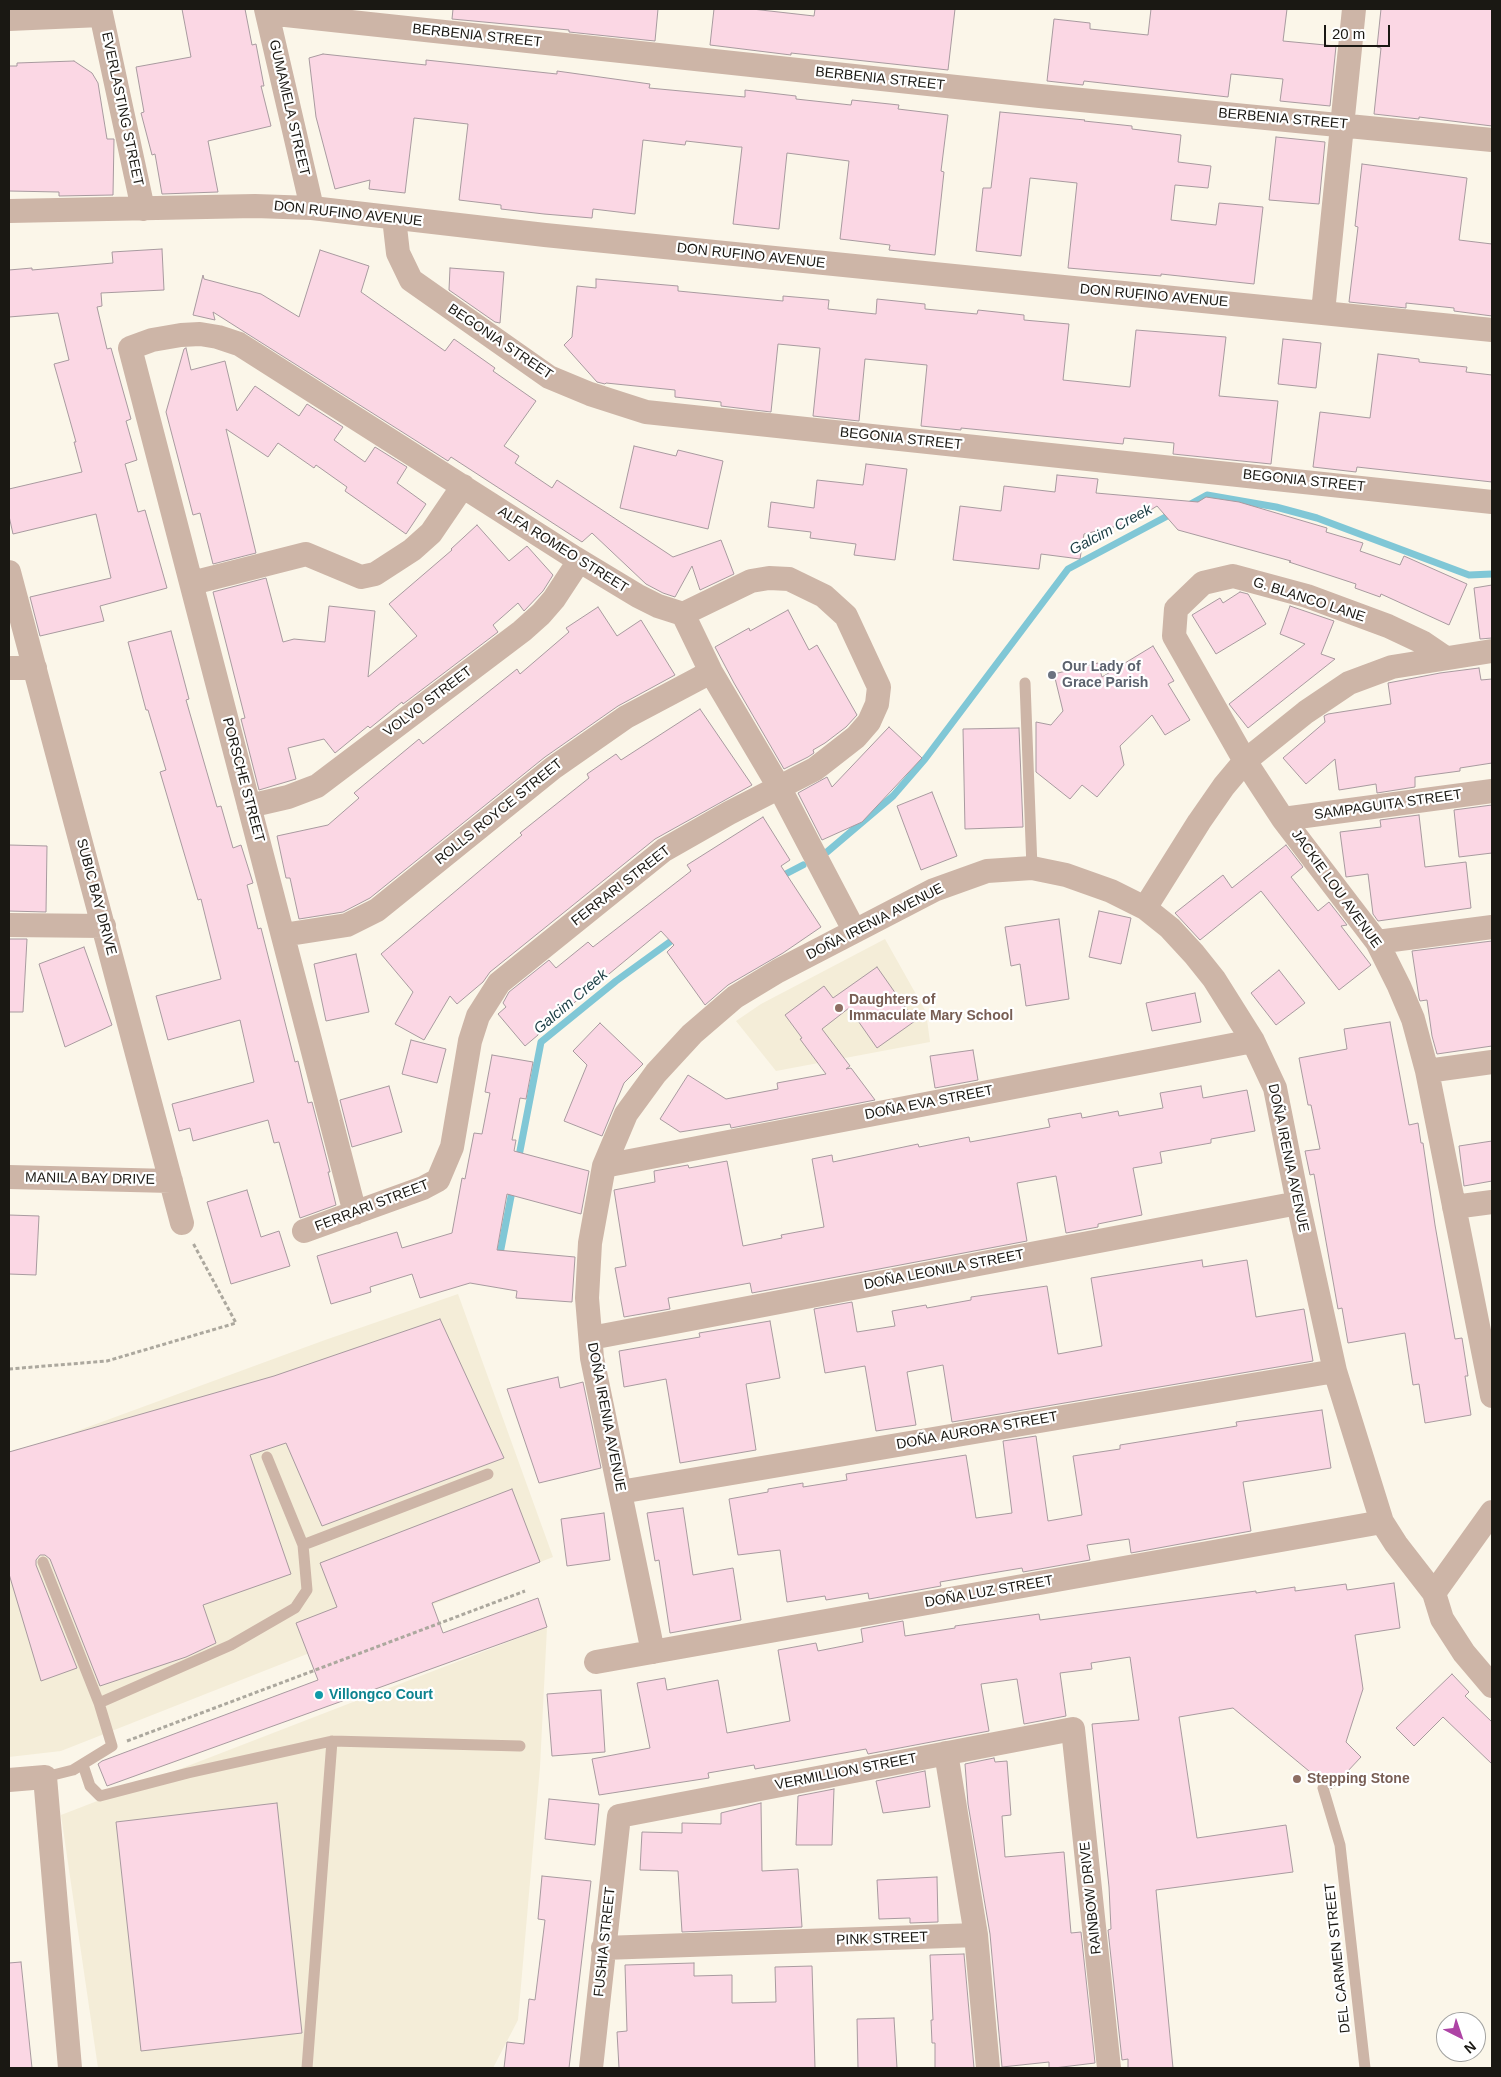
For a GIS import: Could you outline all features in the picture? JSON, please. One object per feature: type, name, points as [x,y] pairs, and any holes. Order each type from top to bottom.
[{"type":"street","points":[[1323,312],[1354,9]]},
{"type":"street","name":"BERBENIA STREET","points":[[267,11],[1030,95],[1492,140]]},
{"type":"street","name":"GUMAMELA STREET","points":[[267,11],[312,208]]},
{"type":"street","points":[[9,19],[101,12]]},
{"type":"street","name":"EVERLASTING STREET","points":[[101,12],[143,209]]},
{"type":"street","name":"DON RUFINO AVENUE","points":[[9,211],[255,206],[312,208],[986,280],[1492,330]]},
{"type":"street","name":"BEGONIA STREET","points":[[394,218],[398,253],[411,280],[549,377],[590,394],[646,412],[1492,502]]},
{"type":"street","name":"ALFA ROMEO STREET","points":[[130,348],[152,340],[180,334],[200,334],[218,337],[239,344],[638,596],[658,606],[683,614]]},
{"type":"street","name":"PORSCHE STREET","points":[[130,348],[355,1213]]},
{"type":"street","points":[[192,583],[306,554],[361,577],[375,574],[412,550],[431,533],[463,486]]},
{"type":"street","name":"VOLVO STREET","points":[[250,806],[317,786],[522,631],[541,614],[580,560]]},
{"type":"street","name":"SUBIC BAY DRIVE","points":[[9,572],[182,1223]]},
{"type":"street","name":"G. BLANCO LANE","points":[[1176,609],[1202,583],[1233,576],[1307,596],[1388,626],[1422,642],[1444,657]]},
{"type":"street","name":"FERRARI STREET","points":[[304,1231],[423,1188],[438,1180],[452,1147],[470,1041],[478,1016],[498,983],[664,850],[729,813],[815,769],[838,753],[869,722],[876,704],[879,687],[846,616],[824,596],[789,579],[769,578],[751,581],[683,614]]},
{"type":"street","name":"JACKIE LOU AVENUE","points":[[1176,609],[1174,636],[1245,761],[1283,818],[1377,942],[1413,1019],[1426,1071],[1454,1207],[1486,1340],[1492,1396]]},
{"type":"street","points":[[683,614],[711,672],[779,788],[854,930]]},
{"type":"street","points":[[1145,908],[1224,786],[1245,761],[1306,712],[1349,683],[1392,667],[1444,657],[1492,651]]},
{"type":"street","points":[[9,668],[34,668]]},
{"type":"street","name":"ROLLS ROYCE STREET","points":[[283,935],[347,924],[377,910],[561,762],[626,717],[711,672]]},
{"type":"street","name":"SAMPAGUITA STREET","points":[[1283,818],[1492,791]]},
{"type":"street","name":"DOÑA IRENIA AVENUE","points":[[653,1652],[592,1358],[587,1298],[590,1243],[604,1166],[626,1114],[656,1073],[692,1034],[735,997],[778,971],[854,930],[934,890],[987,871],[1032,868],[1075,878],[1111,891],[1145,908],[1170,928],[1194,954],[1214,979],[1253,1041],[1275,1088],[1335,1371],[1382,1522],[1396,1544],[1434,1593]]},
{"type":"street","points":[[9,925],[104,926]]},
{"type":"street","points":[[1377,942],[1492,927]]},
{"type":"street","name":"DOÑA EVA STREET","points":[[604,1166],[1253,1041]]},
{"type":"street","points":[[1426,1071],[1492,1062]]},
{"type":"street","name":"MANILA BAY DRIVE","points":[[9,1177],[171,1181]]},
{"type":"street","points":[[1454,1207],[1492,1202]]},
{"type":"street","name":"DOÑA LEONILA STREET","points":[[590,1338],[1298,1203]]},
{"type":"street","name":"DOÑA AURORA STREET","points":[[620,1492],[1335,1371]]},
{"type":"street","points":[[1492,1512],[1434,1593],[1442,1619],[1464,1653],[1492,1686]]},
{"type":"street","name":"DOÑA LUZ STREET","points":[[596,1662],[1382,1522]]},
{"type":"street","name":"VERMILLION STREET","points":[[619,1816],[1073,1729]]},
{"type":"street","name":"RAINBOW DRIVE","points":[[1073,1729],[1109,2068]]},
{"type":"street","points":[[946,1753],[976,1935],[988,2068]]},
{"type":"street","points":[[9,1780],[45,1777],[70,2068]]},
{"type":"street","name":"FUSHIA STREET","points":[[591,2068],[619,1816]]},
{"type":"street","name":"PINK STREET","points":[[603,1948],[976,1935]]},
{"type":"lane","points":[[1025,683],[1032,868]]},
{"type":"lane","points":[[99,1703],[231,1645],[295,1608],[307,1590],[303,1545],[268,1458]]},
{"type":"lane","points":[[303,1545],[488,1474]]},
{"type":"lane","points":[[43,1562],[99,1703],[112,1746],[73,1770],[45,1777]]},
{"type":"lane","points":[[83,1765],[90,1786],[100,1796],[188,1773],[332,1742],[520,1746]]},
{"type":"lane","points":[[307,2068],[332,1742]]},
{"type":"lane","name":"DEL CARMEN STREET","points":[[1323,1788],[1340,1844],[1365,2068]]},
{"type":"path","points":[[9,1369],[107,1360],[236,1324],[182,1223]]},
{"type":"path","points":[[112,1746],[525,1591]]},
{"type":"shaded area","name":"Daughters of Immaculate Mary School","points":[[885,939],[926,1012],[930,1042],[776,1071],[736,1021],[761,1004]]},
{"type":"shaded area","points":[[458,1294],[553,1557],[61,1751],[9,1757],[9,1456],[325,1340]]},
{"type":"shaded area","points":[[547,1627],[540,1767],[518,2020],[493,2068],[98,2068],[61,1815]]},
{"type":"building","points":[[182,9],[245,9],[252,45],[256,44],[264,86],[261,86],[271,126],[208,141],[218,192],[162,194],[155,154],[152,155],[141,113],[144,112],[136,67],[191,57]]},
{"type":"building","points":[[453,9],[658,9],[655,41],[569,32],[569,30],[452,19]]},
{"type":"building","points":[[714,9],[752,9],[814,16],[815,9],[955,9],[948,70],[710,45]]},
{"type":"building","points":[[1151,9],[1287,9],[1283,41],[1336,46],[1330,106],[1280,101],[1283,79],[1231,74],[1228,97],[1084,81],[1083,85],[1047,81],[1054,19],[1090,23],[1090,29],[1148,35]]},
{"type":"building","points":[[1381,9],[1492,9],[1492,126],[1419,117],[1419,119],[1374,114],[1381,48],[1377,47]]},
{"type":"building","points":[[323,54],[426,65],[426,60],[557,74],[557,71],[650,84],[649,88],[745,97],[745,90],[796,96],[796,99],[851,105],[852,100],[899,105],[898,109],[948,115],[941,171],[944,172],[935,255],[889,250],[890,245],[840,239],[849,161],[787,153],[779,229],[733,224],[742,147],[686,141],[685,145],[643,140],[635,214],[593,209],[592,218],[544,214],[501,209],[501,205],[459,200],[468,124],[414,118],[405,193],[369,189],[370,180],[335,189],[316,117],[309,58]]},
{"type":"building","points":[[74,61],[92,73],[98,83],[107,139],[114,139],[113,195],[59,196],[59,192],[9,191],[9,66],[17,66],[17,63]]},
{"type":"building","points":[[1000,112],[1085,120],[1132,126],[1132,129],[1181,135],[1178,162],[1211,166],[1208,188],[1175,185],[1171,220],[1216,225],[1219,203],[1263,207],[1254,284],[1161,274],[1161,276],[1068,268],[1077,183],[1030,178],[1021,256],[976,251],[983,188],[991,188]]},
{"type":"building","points":[[1276,137],[1325,142],[1319,204],[1269,200]]},
{"type":"building","points":[[1362,164],[1467,178],[1459,240],[1492,244],[1492,316],[1454,311],[1454,308],[1406,303],[1406,308],[1349,302],[1358,227],[1355,226]]},
{"type":"building","points":[[162,249],[164,290],[101,293],[102,306],[97,307],[107,349],[111,348],[131,419],[126,421],[137,460],[125,464],[138,512],[145,510],[167,588],[100,606],[104,621],[40,636],[30,597],[111,578],[96,514],[13,534],[9,516],[9,489],[82,472],[74,442],[76,442],[54,364],[69,360],[58,313],[9,317],[9,270],[32,268],[32,270],[113,263],[112,252]]},
{"type":"building","points":[[320,250],[369,266],[361,292],[445,351],[454,339],[495,368],[493,371],[536,401],[504,446],[519,456],[515,463],[552,488],[557,480],[673,557],[721,540],[734,574],[700,590],[692,566],[675,597],[663,593],[646,584],[592,533],[582,542],[451,457],[448,461],[213,312],[215,320],[193,315],[203,275],[204,279],[261,294],[299,317]]},
{"type":"building","points":[[450,268],[504,272],[500,323],[495,322],[449,290]]},
{"type":"building","points":[[596,279],[678,286],[678,291],[783,301],[783,296],[829,300],[828,309],[876,314],[877,299],[925,304],[925,309],[977,314],[978,310],[1024,315],[1024,320],[1069,324],[1063,380],[1130,387],[1136,330],[1226,337],[1219,396],[1278,401],[1271,464],[1173,454],[1174,443],[1124,438],[1123,444],[961,428],[961,430],[921,426],[927,365],[865,359],[859,421],[813,416],[820,348],[778,344],[771,412],[721,406],[721,402],[675,397],[675,390],[597,382],[564,345],[572,337],[577,286],[596,288]]},
{"type":"building","points":[[1283,339],[1321,343],[1316,388],[1278,384]]},
{"type":"building","points":[[186,348],[191,370],[225,361],[237,411],[255,386],[299,416],[307,404],[343,427],[334,440],[365,462],[375,447],[407,467],[397,483],[426,504],[406,534],[345,491],[347,487],[316,465],[314,468],[278,443],[268,457],[226,429],[256,553],[213,564],[200,513],[193,515],[166,412],[184,349]]},
{"type":"building","points":[[1378,354],[1419,359],[1419,362],[1467,367],[1466,372],[1492,375],[1492,482],[1357,467],[1356,472],[1313,467],[1320,412],[1370,418]]},
{"type":"building","points":[[634,446],[676,456],[678,450],[723,461],[708,529],[620,508]]},
{"type":"building","points":[[866,464],[907,469],[895,560],[854,555],[856,544],[810,538],[811,532],[768,527],[771,502],[814,508],[817,480],[863,485]]},
{"type":"building","points":[[1057,475],[1098,479],[1096,493],[1198,502],[1206,497],[1239,502],[1327,528],[1326,532],[1363,543],[1360,551],[1400,565],[1404,556],[1467,584],[1449,625],[1381,594],[1380,597],[1355,588],[1356,584],[1289,562],[1291,561],[1178,530],[1157,506],[1130,523],[1084,534],[1080,559],[1041,554],[1039,569],[953,560],[960,506],[1001,511],[1004,486],[1055,492]]},
{"type":"building","points":[[477,525],[509,561],[527,546],[553,575],[543,591],[524,611],[518,603],[493,625],[498,632],[403,704],[402,702],[370,728],[368,726],[335,753],[324,739],[288,748],[296,779],[259,790],[241,719],[245,718],[213,592],[266,578],[283,642],[294,639],[325,642],[329,606],[375,611],[368,677],[417,636],[389,604],[452,550]]},
{"type":"building","points":[[1492,585],[1492,638],[1480,639],[1474,588]]},
{"type":"building","points":[[1240,592],[1248,594],[1266,624],[1216,654],[1192,615],[1220,598],[1223,603]]},
{"type":"building","points":[[1290,606],[1334,621],[1321,654],[1335,659],[1248,728],[1229,704],[1305,644],[1280,634]]},
{"type":"building","points":[[598,607],[617,636],[641,620],[675,675],[618,706],[545,757],[370,898],[343,912],[299,919],[290,878],[286,878],[277,836],[328,825],[359,798],[354,793],[419,739],[423,744],[517,669],[520,674],[569,632],[566,628]]},
{"type":"building","points":[[788,610],[809,650],[817,645],[857,715],[846,727],[813,750],[814,753],[784,769],[715,647],[749,628],[750,631]]},
{"type":"building","points":[[171,631],[189,699],[186,700],[217,807],[221,806],[233,848],[241,845],[253,883],[247,885],[258,929],[261,928],[295,1062],[298,1061],[308,1103],[312,1102],[330,1172],[328,1172],[336,1205],[300,1218],[279,1142],[274,1143],[268,1120],[193,1141],[190,1128],[179,1131],[172,1104],[254,1082],[240,1020],[168,1040],[156,996],[221,979],[201,899],[198,900],[160,772],[166,770],[148,710],[146,710],[128,642]]},
{"type":"building","points":[[1153,646],[1174,681],[1168,684],[1190,720],[1165,735],[1152,715],[1120,746],[1124,765],[1097,797],[1082,785],[1070,799],[1036,772],[1036,722],[1051,725],[1063,711],[1054,674],[1098,663],[1102,677]]},
{"type":"building","points":[[1479,668],[1481,680],[1492,679],[1492,763],[1460,768],[1460,771],[1415,777],[1415,787],[1377,793],[1376,784],[1339,790],[1335,759],[1306,784],[1283,758],[1325,722],[1324,716],[1328,714],[1391,704],[1388,683]]},
{"type":"building","points":[[700,709],[752,785],[655,839],[490,972],[483,982],[457,1004],[450,996],[424,1040],[395,1024],[413,992],[381,954],[522,835],[520,833],[589,778],[587,774],[616,754],[621,760]]},
{"type":"building","points":[[889,727],[922,758],[862,822],[822,840],[798,793],[827,777],[832,787]]},
{"type":"building","points":[[1019,728],[1023,827],[965,829],[963,729]]},
{"type":"building","points":[[932,792],[957,856],[921,870],[897,806]]},
{"type":"building","points":[[1492,805],[1492,853],[1459,857],[1454,810]]},
{"type":"building","points":[[1419,815],[1425,867],[1466,862],[1471,908],[1378,921],[1373,914],[1368,874],[1346,877],[1340,832],[1381,827],[1380,820]]},
{"type":"building","points":[[763,817],[790,860],[781,866],[821,927],[783,953],[728,985],[705,1005],[667,952],[674,945],[661,931],[546,1026],[541,1021],[538,1035],[525,1046],[498,1014],[506,1007],[503,1003],[509,992],[549,960],[556,968],[588,942],[593,947],[691,871],[687,865]]},
{"type":"building","points":[[9,845],[47,846],[46,912],[9,911]]},
{"type":"building","points":[[1286,845],[1303,867],[1291,877],[1318,911],[1329,902],[1347,925],[1341,926],[1371,965],[1339,990],[1261,891],[1200,940],[1175,913],[1223,875],[1232,888]]},
{"type":"building","points":[[1099,911],[1131,918],[1121,964],[1089,957]]},
{"type":"building","points":[[1059,919],[1069,999],[1026,1006],[1020,964],[1011,966],[1005,927]]},
{"type":"building","points":[[9,939],[27,939],[23,1012],[9,1012]]},
{"type":"building","points":[[1492,941],[1492,1046],[1437,1054],[1432,1036],[1427,1000],[1420,1001],[1419,998],[1412,951]]},
{"type":"building","points":[[84,947],[112,1025],[65,1047],[39,964]]},
{"type":"building","points":[[356,954],[369,1012],[326,1021],[314,964]]},
{"type":"building","points":[[877,967],[915,1021],[877,1048],[849,1008],[822,1029],[850,1066],[846,1069],[851,1068],[875,1100],[731,1128],[730,1124],[680,1132],[660,1119],[688,1075],[726,1099],[778,1089],[777,1083],[826,1074],[785,1015],[824,986],[833,998]]},
{"type":"building","points":[[1279,970],[1305,1003],[1276,1025],[1251,993]]},
{"type":"building","points":[[1195,993],[1201,1022],[1152,1031],[1146,1003]]},
{"type":"building","points":[[1390,1022],[1409,1125],[1418,1123],[1421,1143],[1423,1143],[1455,1339],[1462,1338],[1468,1376],[1465,1376],[1471,1415],[1425,1423],[1419,1384],[1413,1385],[1405,1333],[1348,1343],[1342,1308],[1338,1309],[1314,1174],[1310,1175],[1305,1151],[1320,1149],[1311,1105],[1308,1105],[1299,1058],[1347,1049],[1344,1029]]},
{"type":"building","points":[[600,1023],[643,1064],[624,1083],[602,1136],[564,1121],[587,1065],[573,1051]]},
{"type":"building","points":[[411,1040],[446,1049],[437,1083],[402,1074]]},
{"type":"building","points":[[973,1050],[978,1080],[935,1088],[930,1056]]},
{"type":"building","points":[[492,1055],[533,1062],[526,1099],[520,1098],[512,1140],[516,1140],[514,1151],[589,1171],[581,1214],[507,1194],[497,1250],[575,1257],[572,1302],[516,1298],[517,1291],[470,1283],[420,1298],[412,1274],[370,1287],[371,1292],[331,1304],[317,1256],[397,1232],[402,1248],[452,1233],[462,1178],[465,1179],[474,1133],[482,1134],[490,1093],[485,1092]]},
{"type":"building","points":[[389,1086],[402,1132],[352,1147],[340,1100]]},
{"type":"building","points":[[1201,1086],[1203,1098],[1247,1090],[1255,1131],[1211,1139],[1211,1143],[1160,1152],[1162,1163],[1133,1168],[1142,1215],[1098,1224],[1098,1227],[1066,1233],[1056,1176],[1017,1183],[1027,1241],[752,1293],[750,1283],[668,1298],[670,1309],[624,1317],[615,1268],[626,1266],[614,1190],[655,1182],[654,1171],[688,1165],[689,1168],[727,1161],[743,1246],[782,1238],[781,1235],[824,1227],[812,1159],[832,1155],[833,1162],[918,1144],[919,1147],[969,1137],[970,1142],[1050,1127],[1048,1119],[1081,1113],[1082,1118],[1118,1111],[1119,1116],[1163,1108],[1160,1093]]},
{"type":"building","points":[[1492,1141],[1492,1181],[1464,1186],[1459,1146]]},
{"type":"building","points":[[247,1190],[261,1237],[279,1231],[290,1266],[231,1284],[207,1202]]},
{"type":"building","points":[[9,1215],[39,1216],[36,1275],[9,1274]]},
{"type":"building","points":[[1202,1260],[1203,1267],[1247,1260],[1256,1317],[1304,1309],[1313,1361],[952,1422],[943,1365],[907,1372],[916,1425],[876,1431],[865,1366],[825,1373],[814,1309],[852,1302],[857,1332],[895,1326],[892,1311],[926,1305],[927,1308],[971,1300],[971,1297],[1047,1286],[1058,1354],[1102,1346],[1091,1278]]},
{"type":"building","points":[[440,1319],[504,1458],[322,1526],[286,1443],[250,1455],[291,1574],[203,1605],[216,1643],[186,1657],[100,1686],[50,1559],[45,1555],[40,1555],[36,1560],[36,1565],[77,1668],[41,1681],[9,1574],[9,1452],[274,1376]]},
{"type":"building","points":[[770,1321],[780,1378],[746,1384],[756,1450],[680,1463],[666,1379],[624,1387],[619,1351],[700,1337],[699,1333]]},
{"type":"building","points":[[558,1377],[560,1388],[583,1382],[601,1468],[539,1483],[507,1389]]},
{"type":"building","points":[[1322,1410],[1331,1468],[1243,1482],[1251,1531],[1131,1553],[1129,1539],[1087,1545],[1090,1560],[1023,1572],[1022,1568],[940,1582],[941,1586],[869,1599],[868,1593],[826,1600],[825,1596],[787,1602],[780,1550],[738,1555],[729,1499],[768,1492],[768,1489],[803,1483],[803,1487],[847,1480],[846,1474],[966,1455],[976,1518],[1012,1513],[1003,1441],[1036,1436],[1048,1521],[1082,1515],[1073,1456],[1120,1449],[1120,1445],[1237,1426],[1236,1422]]},
{"type":"building","points":[[512,1489],[540,1562],[432,1603],[443,1633],[538,1598],[547,1627],[107,1786],[98,1764],[102,1761],[318,1680],[296,1623],[337,1607],[320,1563]]},
{"type":"building","points":[[683,1508],[693,1575],[733,1568],[741,1620],[670,1633],[659,1560],[655,1561],[647,1513]]},
{"type":"building","points":[[604,1513],[610,1560],[567,1566],[561,1519]]},
{"type":"building","points":[[1394,1583],[1400,1628],[1355,1635],[1363,1689],[1346,1742],[1361,1757],[1331,1789],[1328,1782],[1321,1781],[1233,1708],[1179,1717],[1197,1838],[1286,1825],[1293,1872],[1156,1890],[1173,2068],[1128,2068],[1128,2059],[1122,2060],[1108,1930],[1111,1929],[1109,1887],[1092,1724],[1139,1720],[1130,1657],[1091,1663],[1092,1669],[1060,1673],[1066,1716],[1024,1724],[1017,1679],[981,1684],[989,1731],[868,1754],[866,1749],[755,1769],[754,1765],[708,1773],[709,1778],[599,1795],[592,1759],[650,1748],[637,1683],[665,1678],[667,1690],[718,1680],[727,1733],[790,1721],[778,1650],[816,1643],[818,1651],[863,1642],[861,1629],[903,1621],[905,1636],[955,1628],[955,1626],[1039,1614],[1040,1620],[1256,1591],[1256,1593],[1295,1587],[1295,1591],[1346,1584],[1347,1590]]},
{"type":"building","points":[[1452,1674],[1469,1692],[1465,1696],[1492,1722],[1492,1764],[1443,1717],[1414,1746],[1396,1728]]},
{"type":"building","points":[[601,1690],[605,1752],[552,1756],[547,1694]]},
{"type":"building","points":[[994,1758],[995,1762],[1007,1761],[1011,1815],[1002,1816],[1005,1857],[1064,1852],[1071,1933],[1081,1932],[1095,2063],[1054,2068],[1049,2068],[1049,2062],[1002,2067],[990,1934],[968,1804],[965,1764]]},
{"type":"building","points":[[925,1771],[930,1807],[883,1813],[876,1781]]},
{"type":"building","points":[[834,1789],[832,1845],[796,1845],[798,1796]]},
{"type":"building","points":[[549,1799],[599,1804],[595,1845],[545,1839]]},
{"type":"building","points":[[277,1803],[302,2033],[141,2051],[116,1822]]},
{"type":"building","points":[[761,1803],[762,1871],[798,1869],[802,1927],[682,1932],[678,1871],[640,1870],[642,1832],[682,1833],[682,1823],[721,1824],[721,1813]]},
{"type":"building","points":[[542,1876],[591,1881],[569,2068],[504,2068],[507,2042],[524,2044],[529,1999],[535,2000],[545,1920],[538,1919]]},
{"type":"building","points":[[937,1877],[938,1922],[910,1923],[910,1918],[879,1919],[877,1880]]},
{"type":"building","points":[[964,1954],[974,2068],[935,2068],[935,2043],[932,2043],[931,2020],[933,2020],[930,1955]]},
{"type":"building","points":[[21,1962],[32,2068],[9,2068],[9,1963]]},
{"type":"building","points":[[694,1963],[694,1976],[732,1975],[732,2003],[776,2002],[775,1967],[812,1966],[815,2068],[619,2068],[617,2032],[627,2031],[625,1965]]},
{"type":"building","points":[[894,2018],[897,2068],[858,2068],[857,2019]]},
{"type":"waterway","name":"Galcim Creek","points":[[1187,506],[1207,495],[1276,507],[1317,518],[1469,575],[1492,574]]},
{"type":"waterway","name":"Galcim Creek","points":[[827,852],[893,796],[925,759],[1068,569],[1173,513]]},
{"type":"waterway","name":"Galcim Creek","points":[[778,878],[803,865]]},
{"type":"waterway","name":"Galcim Creek","points":[[518,1161],[541,1042],[616,981],[678,936]]},
{"type":"waterway","name":"Galcim Creek","points":[[499,1259],[513,1186]]},
{"type":"place","name":"Our Lady of Grace Parish","points":[[1052,675]]},
{"type":"place","name":"Daughters of Immaculate Mary School","points":[[839,1008]]},
{"type":"place","name":"Villongco Court","points":[[319,1695]]},
{"type":"place","name":"Stepping Stone","points":[[1297,1779]]}]
